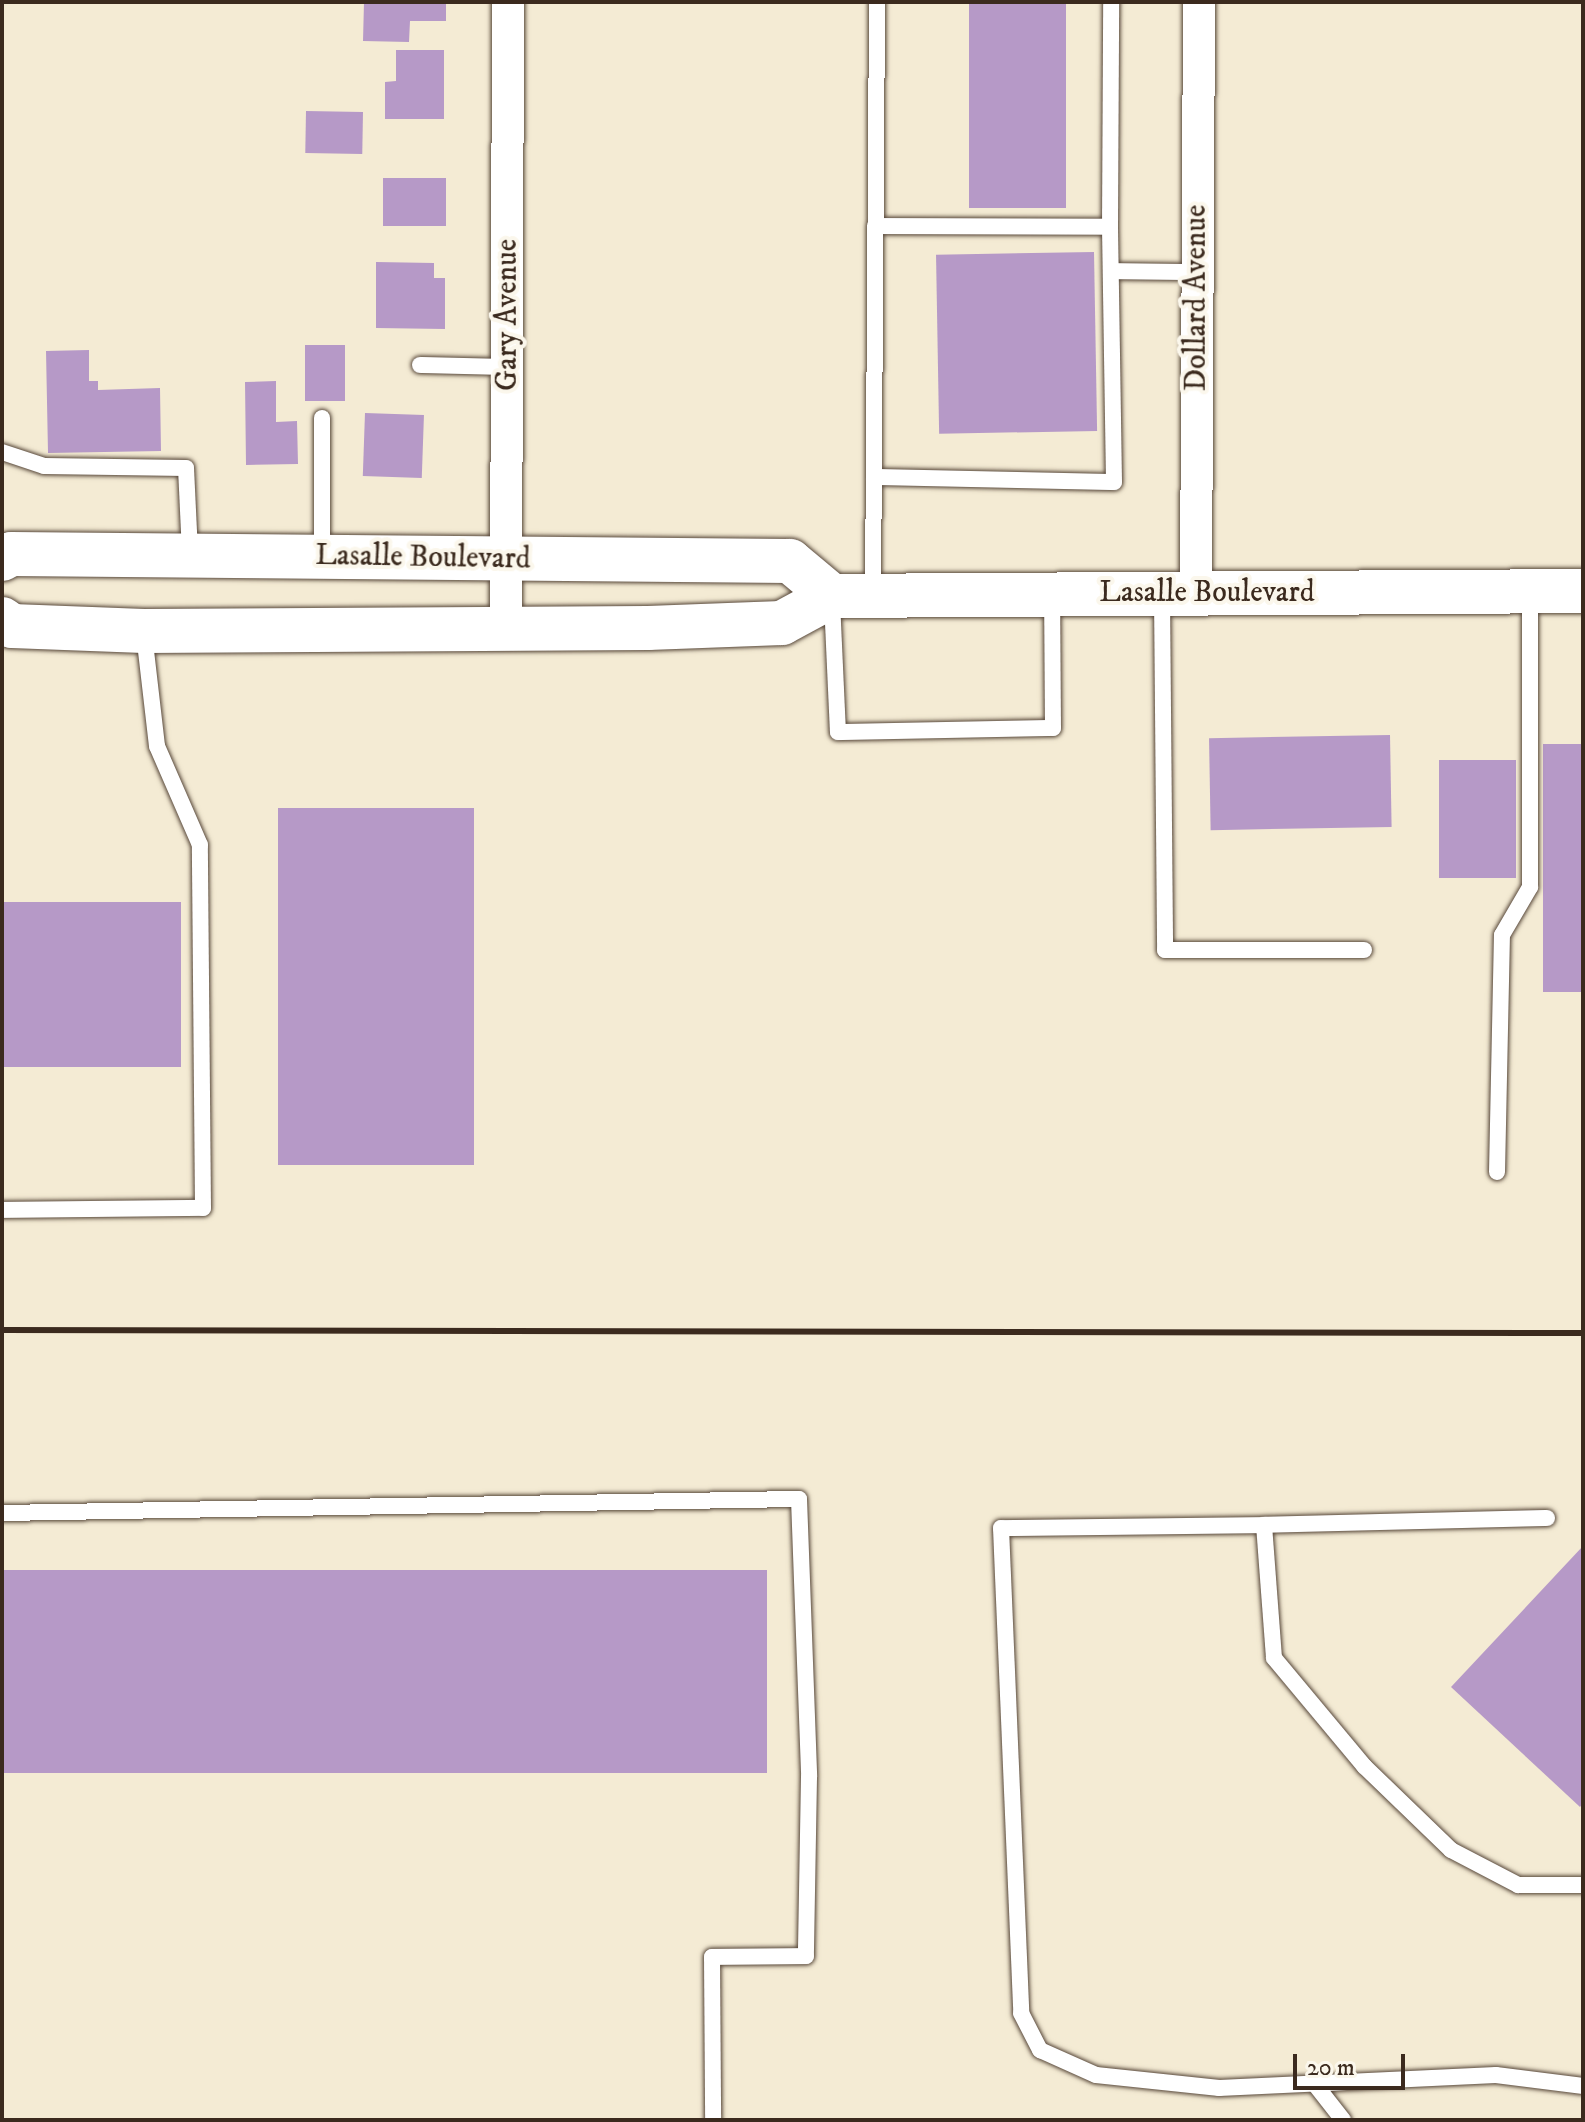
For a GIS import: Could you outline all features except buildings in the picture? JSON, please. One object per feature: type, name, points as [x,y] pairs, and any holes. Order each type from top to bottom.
[{"type":"main road","name":"Lasalle Boulevard","points":[[2,559],[11,554],[790,561],[853,596]]},
{"type":"main road","name":"Lasalle Boulevard","points":[[2,619],[12,626],[144,631],[506,628],[782,623],[853,596],[1583,591]]},
{"type":"street","name":"Gary Avenue","points":[[506,628],[508,2]]},
{"type":"street","name":"Dollard Avenue","points":[[1179,593],[1198,272],[1199,2]]},
{"type":"lane","points":[[877,2],[874,477],[853,596],[838,732],[1053,728],[1052,595]]},
{"type":"lane","points":[[874,477],[1114,482],[1110,227],[1111,2]]},
{"type":"lane","points":[[875,226],[1110,227]]},
{"type":"lane","points":[[1111,271],[1198,272]]},
{"type":"lane","points":[[420,365],[508,367]]},
{"type":"lane","points":[[322,418],[322,557]]},
{"type":"lane","points":[[2,452],[44,466],[186,468],[191,556]]},
{"type":"lane","points":[[1497,1172],[1502,935],[1530,887],[1530,591]]},
{"type":"lane","points":[[1179,593],[1165,950],[1364,950]]},
{"type":"lane","points":[[2,1210],[203,1208],[200,845],[157,746],[144,631]]},
{"type":"lane","points":[[2,1513],[799,1499],[809,1777],[806,1956],[712,1957],[713,2120]]},
{"type":"lane","points":[[1547,1518],[1001,1528],[1021,2013],[1040,2050],[1096,2075],[1219,2088],[1496,2075],[1583,2086]]},
{"type":"lane","points":[[1264,1525],[1274,1658],[1364,1766],[1451,1850],[1518,1885],[1583,1885]]},
{"type":"lane","points":[[1314,2083],[1343,2120]]},
{"type":"railway","points":[[2,1330],[1583,1333]]}]
